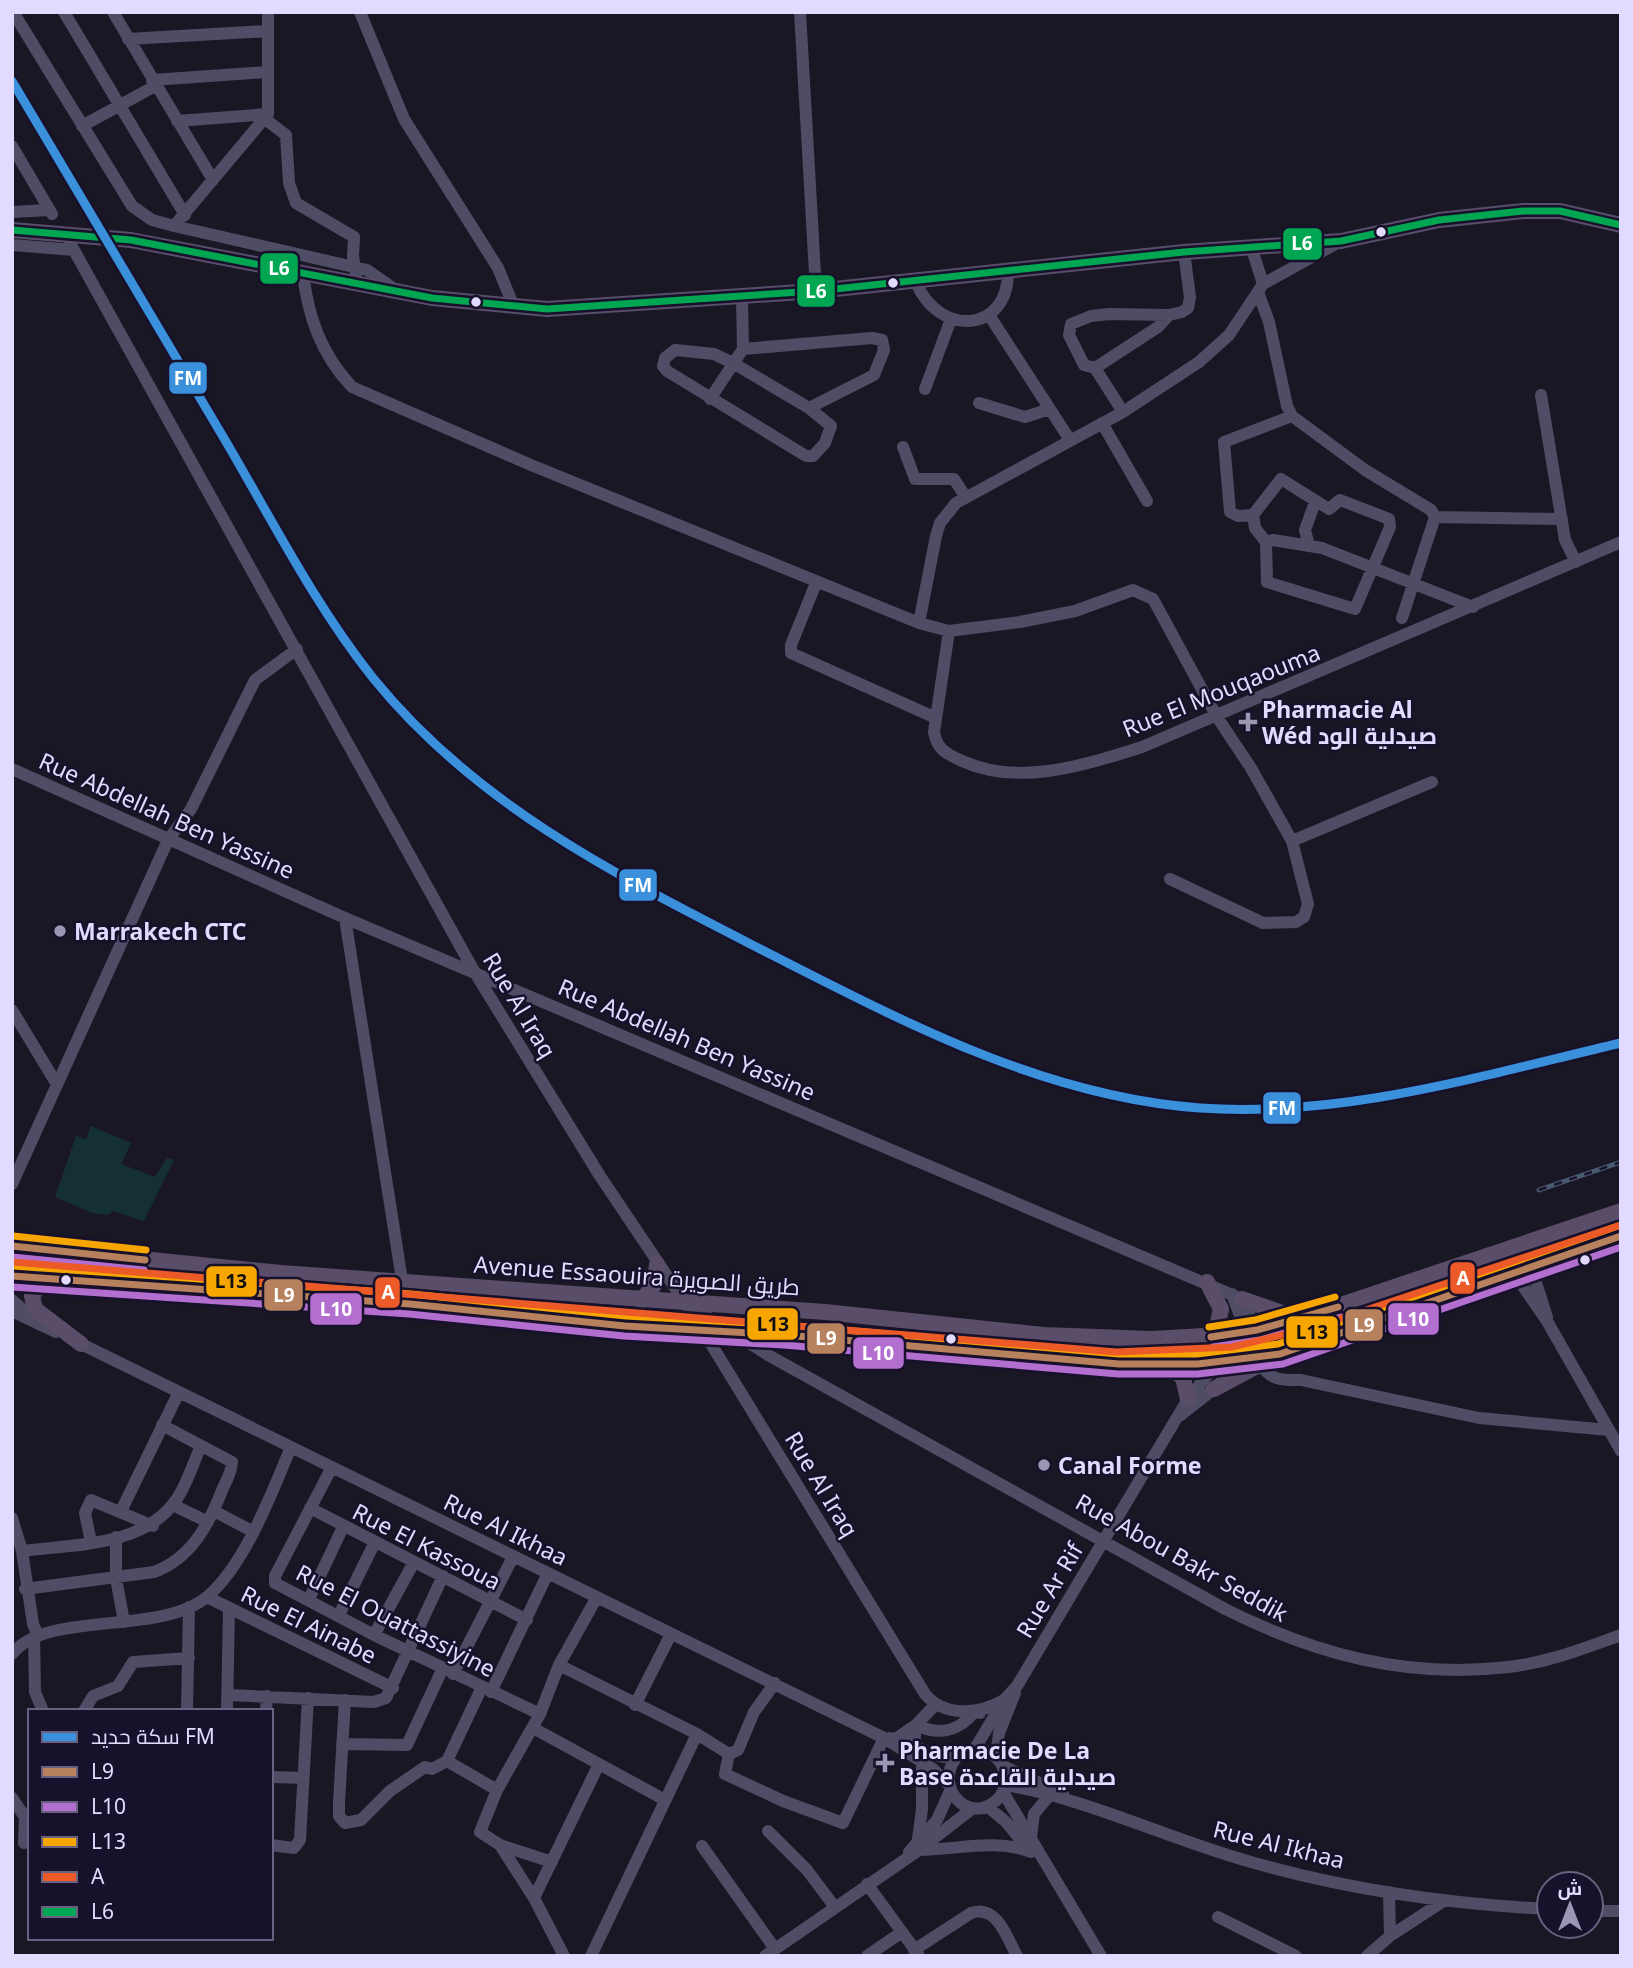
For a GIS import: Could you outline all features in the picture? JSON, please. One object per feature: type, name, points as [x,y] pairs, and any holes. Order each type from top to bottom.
[{"type":"main road","points":[[12,230],[131,240],[397,291],[514,307],[577,308],[816,291],[1184,252],[1341,241],[1438,220],[1523,211],[1560,211],[1621,225]]},
{"type":"main road","name":"Avenue Essaouira طريق الصويرة","points":[[12,1247],[281,1273],[402,1280],[640,1301],[825,1312],[1056,1335],[1130,1339],[1215,1336],[1257,1331],[1621,1211]]},
{"type":"main road","name":"Avenue Essaouira طريق الصويرة","points":[[12,1276],[410,1304],[625,1326],[729,1331],[1119,1364],[1170,1365],[1252,1361],[1280,1354],[1621,1236]]},
{"type":"main road","points":[[640,1301],[654,1283],[657,1264]]},
{"type":"main road","points":[[44,1278],[32,1296],[35,1309],[81,1344]]},
{"type":"main road","points":[[1207,1282],[1221,1312],[1215,1336]]},
{"type":"main road","points":[[1237,1296],[1300,1319]]},
{"type":"main road","points":[[1214,1389],[1228,1384],[1252,1361]]},
{"type":"main road","points":[[1170,1365],[1185,1383],[1188,1399]]},
{"type":"street","points":[[13,12],[132,206],[152,220],[355,267],[376,275],[397,291]]},
{"type":"street","points":[[64,12],[185,215]]},
{"type":"street","points":[[113,12],[213,180]]},
{"type":"street","points":[[174,226],[266,116],[268,12]]},
{"type":"street","points":[[360,12],[404,119],[492,257],[514,307]]},
{"type":"street","points":[[800,12],[816,291]]},
{"type":"street","points":[[128,39],[267,31]]},
{"type":"street","points":[[82,126],[154,83],[268,72]]},
{"type":"street","points":[[177,121],[266,116],[286,135],[289,183],[296,203],[354,237],[355,267],[359,284]]},
{"type":"street","points":[[12,146],[50,212],[12,212]]},
{"type":"street","points":[[919,623],[940,523],[948,511],[965,496],[1123,412],[1214,349],[1229,335],[1260,288],[1341,241]]},
{"type":"street","name":"Rue Al Iraq","points":[[12,244],[72,246],[474,971],[657,1264],[702,1330],[925,1694],[936,1704]]},
{"type":"street","points":[[1251,246],[1287,406],[1292,416],[1365,470],[1431,510],[1435,517],[1402,618]]},
{"type":"street","points":[[1123,412],[1095,368],[1084,365],[1074,350],[1069,335],[1071,324],[1091,316],[1109,314],[1169,315],[1182,312],[1189,302],[1184,252]]},
{"type":"street","points":[[916,282],[929,307],[939,316],[968,321],[989,316],[1000,305],[1007,290],[1008,272]]},
{"type":"street","points":[[303,273],[310,320],[333,364],[352,387],[518,460],[919,623],[949,631],[1075,611],[1133,590],[1153,599],[1217,716],[1251,768],[1292,841],[1308,904],[1304,918],[1296,922],[1263,923],[1170,879]]},
{"type":"street","points":[[710,399],[743,349],[742,296]]},
{"type":"street","points":[[1095,368],[1158,327],[1169,315]]},
{"type":"street","points":[[989,316],[1070,440]]},
{"type":"street","points":[[925,388],[951,319]]},
{"type":"street","points":[[743,349],[872,338],[882,340],[884,351],[874,375],[810,408]]},
{"type":"street","points":[[675,350],[714,354],[810,408],[831,426],[825,443],[813,456],[806,456],[710,399],[667,372],[663,366],[665,358],[675,350]]},
{"type":"street","points":[[1541,395],[1565,540],[1576,562]]},
{"type":"street","points":[[979,403],[1025,417],[1050,409]]},
{"type":"street","points":[[1253,515],[1238,516],[1230,512],[1224,442],[1292,416]]},
{"type":"street","points":[[1102,423],[1147,501]]},
{"type":"street","points":[[903,447],[915,480],[954,479],[965,496]]},
{"type":"street","points":[[1281,479],[1306,492],[1315,502],[1331,510],[1340,500],[1389,519],[1390,527],[1358,606],[1352,610],[1267,582],[1266,542],[1255,528],[1253,515],[1281,479]]},
{"type":"street","points":[[1309,546],[1305,530],[1315,502]]},
{"type":"street","points":[[1435,517],[1562,519]]},
{"type":"street","points":[[1266,542],[1273,540],[1309,546],[1473,607]]},
{"type":"street","name":"Rue El Mouqaouma","points":[[949,631],[936,718],[936,743],[944,753],[981,769],[1006,773],[1038,773],[1088,764],[1142,747],[1621,542]]},
{"type":"street","points":[[816,583],[790,645],[791,653],[936,718]]},
{"type":"street","points":[[12,1184],[168,840],[191,808],[255,680],[297,649]]},
{"type":"street","name":"Rue Abdellah Ben Yassine","points":[[12,769],[345,918],[1237,1296]]},
{"type":"street","points":[[1292,841],[1432,782]]},
{"type":"street","points":[[345,918],[402,1280]]},
{"type":"street","points":[[12,1010],[56,1083]]},
{"type":"street","points":[[1524,1245],[1548,1321]]},
{"type":"street","points":[[1500,1253],[1511,1273],[1548,1321],[1621,1451]]},
{"type":"street","points":[[1237,1296],[1257,1331],[1251,1351],[1252,1361],[1269,1377],[1301,1380],[1479,1418],[1609,1430]]},
{"type":"street","points":[[1237,1296],[1239,1334]]},
{"type":"street","name":"Rue Al Ikhaa","points":[[12,1300],[39,1323]]},
{"type":"street","name":"Rue Abou Bakr Seddik","points":[[685,1303],[729,1331],[1274,1634],[1350,1660],[1421,1670],[1508,1667],[1543,1660],[1621,1635]]},
{"type":"street","name":"Rue Al Ikhaa","points":[[12,1311],[671,1634],[890,1738],[949,1787]]},
{"type":"street","name":"Rue Ar Rif","points":[[974,1750],[1004,1700],[1017,1686],[1103,1539],[1181,1415],[1188,1399],[1220,1362],[1239,1334]]},
{"type":"street","name":"Rue Ar Rif","points":[[1181,1415],[1214,1389]]},
{"type":"street","points":[[121,1511],[178,1392]]},
{"type":"street","points":[[25,1589],[116,1578],[171,1566],[196,1541],[211,1517],[232,1465],[229,1460],[162,1425]]},
{"type":"street","points":[[22,1551],[91,1542],[153,1526],[173,1505],[201,1446]]},
{"type":"street","points":[[12,1654],[36,1636],[157,1617],[189,1607],[207,1597],[230,1571],[291,1447]]},
{"type":"street","name":"Rue El Ouattassiyine","points":[[332,1467],[275,1580],[374,1635],[540,1714]]},
{"type":"street","points":[[91,1542],[85,1513],[89,1501],[121,1511],[153,1526]]},
{"type":"street","points":[[173,1505],[252,1531]]},
{"type":"street","name":"Rue El Kassoua","points":[[310,1508],[527,1620]]},
{"type":"street","points":[[12,1518],[22,1551],[25,1589],[36,1636],[35,1692],[42,1709]]},
{"type":"street","points":[[309,1599],[343,1527]]},
{"type":"street","points":[[116,1537],[116,1578],[124,1622]]},
{"type":"street","points":[[339,1615],[375,1542]]},
{"type":"street","points":[[342,1744],[407,1745],[490,1603],[513,1556]]},
{"type":"street","points":[[374,1635],[414,1562]]},
{"type":"street","points":[[345,1700],[339,1809],[345,1823],[361,1820],[390,1791],[425,1767],[432,1769],[447,1761],[527,1620],[548,1573]]},
{"type":"street","points":[[228,1695],[383,1700],[393,1688],[443,1576]]},
{"type":"street","name":"Rue El Ainabe","points":[[207,1597],[393,1688]]},
{"type":"street","points":[[552,1862],[500,1845],[480,1832],[497,1790],[540,1714],[559,1665],[597,1597]]},
{"type":"street","points":[[187,1709],[189,1607]]},
{"type":"street","points":[[227,1709],[229,1609]]},
{"type":"street","points":[[635,1705],[671,1634]]},
{"type":"street","points":[[86,1709],[93,1696],[118,1686],[133,1662],[188,1658]]},
{"type":"street","points":[[559,1665],[697,1734],[729,1754]]},
{"type":"street","points":[[729,1754],[738,1751],[754,1712],[775,1683]]},
{"type":"street","points":[[1017,1686],[999,1732],[999,1761],[1004,1789],[1047,1868],[1101,1956]]},
{"type":"street","points":[[266,1709],[267,1696]]},
{"type":"street","points":[[273,1845],[294,1848],[299,1843],[308,1698]]},
{"type":"street","points":[[916,1725],[934,1731],[953,1729],[975,1711],[1004,1700]]},
{"type":"street","points":[[729,1754],[724,1768],[727,1775],[783,1801],[843,1823],[890,1738],[916,1725],[936,1704],[955,1710],[975,1711],[991,1722]]},
{"type":"street","points":[[914,1746],[916,1725]]},
{"type":"street","points":[[533,1728],[665,1800]]},
{"type":"street","points":[[591,1956],[697,1734]]},
{"type":"street","points":[[890,1738],[938,1756],[956,1758],[974,1750],[1078,1803]]},
{"type":"street","points":[[702,1846],[770,1952],[905,1858],[919,1844],[944,1809],[949,1787],[949,1770],[956,1758]]},
{"type":"street","points":[[447,1761],[497,1790]]},
{"type":"street","points":[[919,1844],[922,1762]]},
{"type":"street","points":[[534,1898],[599,1764]]},
{"type":"street","points":[[273,1777],[303,1778]]},
{"type":"street","points":[[949,1787],[960,1803],[973,1808]]},
{"type":"street","points":[[919,1844],[973,1808],[987,1806],[1004,1789]]},
{"type":"street","name":"Rue Al Ikhaa","points":[[1004,1789],[1078,1803],[1246,1861],[1442,1902],[1535,1908]]},
{"type":"street","points":[[1031,1837],[1034,1814],[1048,1797]]},
{"type":"street","points":[[21,1803],[28,1823],[24,1843]]},
{"type":"street","points":[[987,1806],[1006,1822],[1047,1868]]},
{"type":"street","points":[[768,1831],[807,1870],[834,1906]]},
{"type":"street","points":[[919,1844],[1008,1846],[1031,1852]]},
{"type":"street","points":[[500,1845],[534,1898],[564,1956]]},
{"type":"street","points":[[867,1884],[917,1953],[971,1913],[981,1911],[995,1917],[1017,1956]]},
{"type":"street","points":[[1389,1892],[1390,1936]]},
{"type":"street","points":[[1367,1956],[1390,1936],[1442,1902]]},
{"type":"street","points":[[1218,1917],[1296,1956]]},
{"type":"street","points":[[867,1956],[902,1932]]},
{"type":"green space","points":[[91,1126],[131,1143],[121,1164],[155,1177],[167,1158],[174,1160],[144,1221],[112,1211],[109,1215],[92,1213],[55,1197],[76,1136],[86,1139]]},
{"type":"railway","points":[[1539,1190],[1621,1162]]},
{"type":"rail line","name":"FM","points":[[12,81],[295,562],[352,650],[373,678],[415,724],[460,766],[558,838],[663,898],[927,1031],[1033,1073],[1087,1089],[1143,1101],[1200,1108],[1307,1107],[1413,1091],[1621,1043]]},
{"type":"transit line","name":"L6","points":[[12,230],[131,240],[432,298],[547,309],[816,291],[1184,252],[1341,241],[1439,220],[1523,211],[1560,211],[1621,225]]},
{"type":"transit line","name":"A","points":[[12,1262],[1116,1352],[1232,1347],[1315,1327],[1621,1225]]},
{"type":"transit line","name":"L13","points":[[13,1266],[411,1294],[626,1316],[786,1325],[1119,1354],[1197,1354],[1278,1344],[1618,1226]]},
{"type":"transit line","name":"L13","points":[[13,1236],[146,1250]]},
{"type":"transit line","name":"L9","points":[[12,1276],[410,1304],[625,1326],[785,1335],[1119,1364],[1198,1364],[1280,1354],[1621,1236]]},
{"type":"transit line","name":"L9","points":[[12,1246],[145,1260]]},
{"type":"transit line","name":"L10","points":[[12,1287],[409,1314],[624,1336],[784,1345],[1118,1374],[1198,1374],[1283,1364],[1621,1247]]},
{"type":"transit line","name":"L10","points":[[12,1257],[144,1270]]},
{"type":"transit line","name":"L13","points":[[1209,1327],[1255,1320],[1335,1297]]},
{"type":"transit line","name":"L9","points":[[1211,1337],[1257,1330],[1338,1307]]},
{"type":"transit line","name":"L10","points":[[1213,1347],[1260,1340],[1341,1317]]},
{"type":"place","name":"Pharmacie Al Wéd صيدلية الود","points":[[1248,722]]},
{"type":"place","name":"Marrakech CTC","points":[[60,931]]},
{"type":"place","name":"Canal Forme","points":[[1044,1465]]},
{"type":"place","name":"Pharmacie De La Base صيدلية القاعدة","points":[[885,1763]]}]
